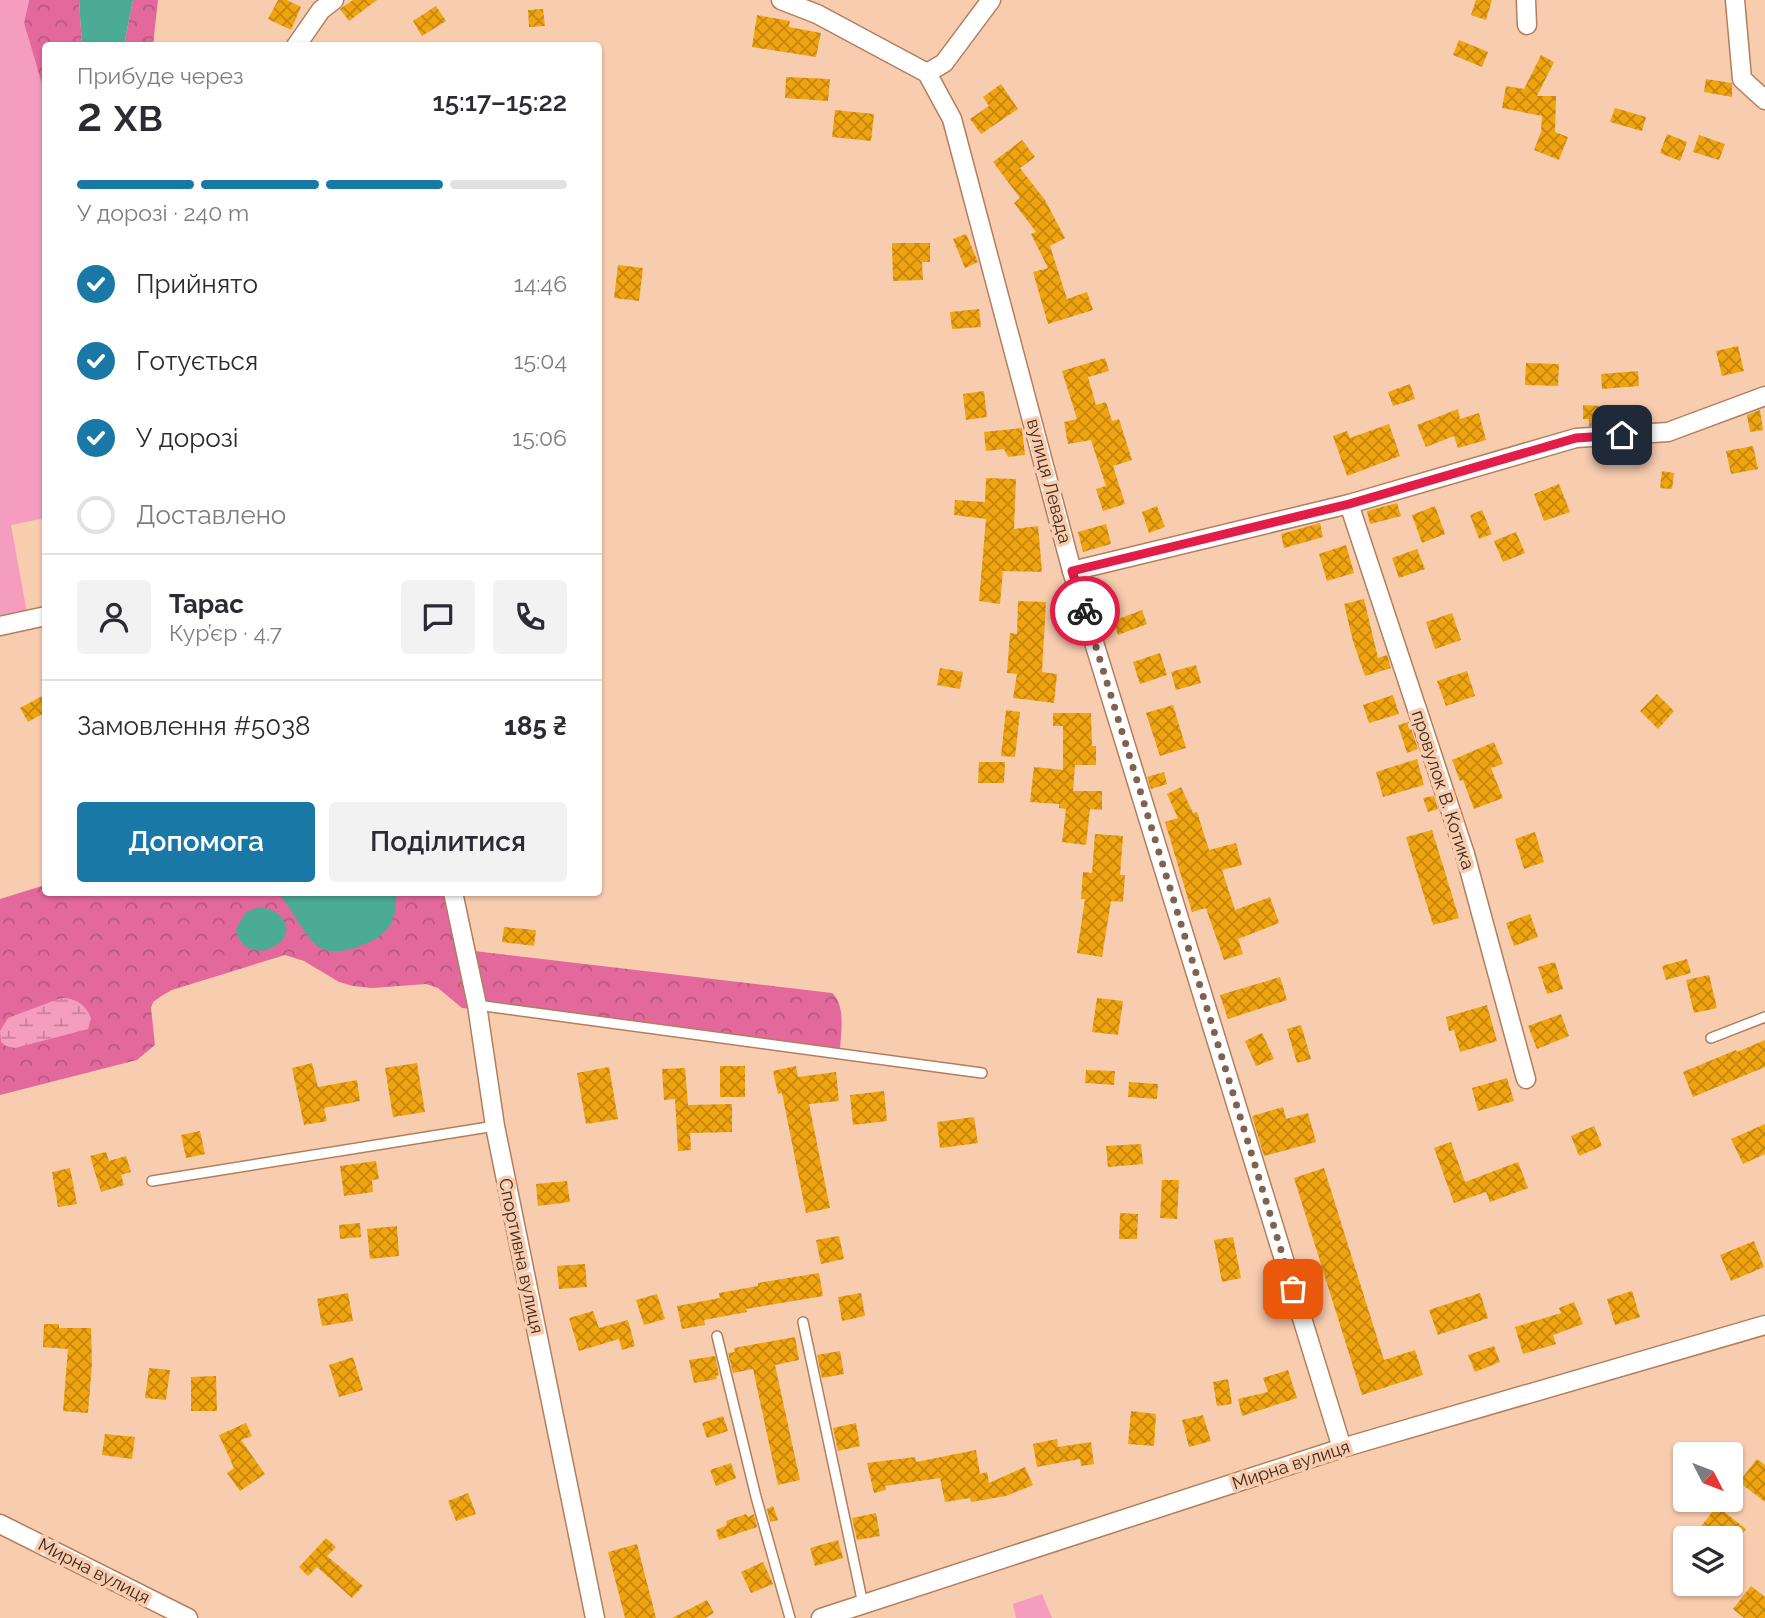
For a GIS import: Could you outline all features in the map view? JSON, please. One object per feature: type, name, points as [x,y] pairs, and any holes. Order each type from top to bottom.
[{"type":"street","points":[[299,42],[321,10],[334,0]]},
{"type":"street","points":[[781,0],[817,14],[927,73],[944,63],[991,0]]},
{"type":"street","points":[[1526,0],[1527,24]]},
{"type":"street","points":[[1735,0],[1742,79],[1765,100]]},
{"type":"street","name":"вулиця Левада","points":[[927,73],[952,119],[1072,571],[1342,1448]]},
{"type":"street","points":[[1072,571],[1349,504],[1576,438],[1668,432],[1765,396]]},
{"type":"street","name":"провулок В. Котика","points":[[1349,504],[1465,854],[1526,1079]]},
{"type":"street","points":[[0,626],[42,617]]},
{"type":"street","name":"Спортивна вулиця","points":[[454,896],[477,1005],[495,1126],[595,1618]]},
{"type":"street","name":"Мирна вулиця","points":[[821,1618],[1342,1448],[1765,1325]]},
{"type":"street","name":"Мирна вулиця","points":[[0,1524],[188,1618]]},
{"type":"lane","points":[[477,1005],[982,1073]]},
{"type":"lane","points":[[1710,1038],[1765,1017]]},
{"type":"lane","points":[[152,1181],[495,1126]]},
{"type":"lane","points":[[803,1322],[863,1604]]},
{"type":"lane","points":[[717,1336],[756,1497],[790,1618]]},
{"type":"green space","points":[[0,0],[29,0],[24,23],[42,82],[42,519],[11,525],[28,619],[0,626]]},
{"type":"green space","points":[[29,0],[79,0],[82,42],[42,42],[42,84],[24,23]]},
{"type":"green space","points":[[133,0],[158,0],[153,42],[125,42]]},
{"type":"green space","points":[[42,886],[42,896],[454,896],[466,950],[832,993],[840,1005],[840,1054],[462,1008],[438,988],[426,984],[372,988],[353,986],[339,982],[304,961],[285,955],[172,990],[153,1002],[151,1008],[155,1045],[137,1060],[0,1095],[0,899]]},
{"type":"green space","points":[[61,998],[76,1001],[86,1009],[91,1018],[88,1029],[15,1048],[1,1042],[0,1031],[8,1018]]},
{"type":"green space","points":[[1042,1594],[1052,1618],[1016,1618],[1013,1604]]},
{"type":"water","points":[[79,0],[133,0],[125,42],[82,42]]},
{"type":"water","points":[[280,896],[397,896],[392,921],[382,934],[357,947],[338,951],[322,949],[316,944]]},
{"type":"water","points":[[259,907],[278,914],[286,928],[284,937],[278,944],[259,951],[249,949],[241,942],[236,929],[246,912]]},
{"type":"building","points":[[278,0],[287,0],[301,7],[291,30],[268,19]]},
{"type":"building","points":[[353,0],[377,0],[349,21],[340,9]]},
{"type":"building","points":[[1476,0],[1492,0],[1486,20],[1471,15]]},
{"type":"building","points":[[436,6],[446,21],[422,36],[413,21]]},
{"type":"building","points":[[543,9],[545,26],[529,27],[528,10]]},
{"type":"building","points":[[757,15],[790,21],[789,27],[821,33],[816,57],[752,47]]},
{"type":"building","points":[[1459,40],[1488,52],[1482,67],[1453,55]]},
{"type":"building","points":[[1541,55],[1554,62],[1537,96],[1556,96],[1555,132],[1568,137],[1559,160],[1534,150],[1541,132],[1542,116],[1502,108],[1506,86],[1524,89]]},
{"type":"building","points":[[786,77],[830,79],[828,101],[785,98]]},
{"type":"building","points":[[1706,79],[1732,83],[1732,97],[1704,92]]},
{"type":"building","points":[[1001,84],[1018,109],[981,134],[970,119],[989,106],[983,97]]},
{"type":"building","points":[[1615,108],[1646,117],[1642,131],[1610,122]]},
{"type":"building","points":[[835,110],[874,114],[871,141],[832,137]]},
{"type":"building","points":[[1667,134],[1687,142],[1680,161],[1660,153]]},
{"type":"building","points":[[1699,135],[1725,144],[1719,160],[1693,152]]},
{"type":"building","points":[[1022,140],[1035,157],[1020,168],[1045,200],[1065,238],[1050,246],[1067,299],[1087,292],[1093,310],[1048,324],[1033,272],[1048,268],[1031,234],[1036,232],[1014,203],[1020,198],[993,162]]},
{"type":"building","points":[[966,234],[978,262],[965,268],[953,239]]},
{"type":"building","points":[[892,243],[930,243],[930,262],[922,262],[923,280],[893,281]]},
{"type":"building","points":[[618,265],[643,268],[639,301],[614,298]]},
{"type":"building","points":[[979,309],[981,327],[952,329],[950,312]]},
{"type":"building","points":[[1738,346],[1744,371],[1722,376],[1716,351]]},
{"type":"building","points":[[1105,358],[1109,371],[1088,377],[1096,405],[1106,402],[1112,421],[1119,419],[1132,460],[1113,466],[1125,504],[1103,511],[1096,489],[1106,486],[1091,440],[1068,444],[1064,422],[1077,419],[1062,371]]},
{"type":"building","points":[[1526,363],[1559,364],[1558,386],[1525,385]]},
{"type":"building","points":[[1638,371],[1639,386],[1602,389],[1601,374]]},
{"type":"building","points":[[1410,384],[1415,399],[1393,406],[1388,392]]},
{"type":"building","points":[[984,391],[987,417],[966,420],[963,394]]},
{"type":"building","points":[[1583,405],[1604,406],[1604,425],[1589,426],[1589,419],[1583,419]]},
{"type":"building","points":[[1458,409],[1460,419],[1479,413],[1486,440],[1458,448],[1454,436],[1426,447],[1417,425]]},
{"type":"building","points":[[1760,410],[1763,430],[1750,432],[1747,415]]},
{"type":"building","points":[[1389,424],[1400,456],[1347,476],[1333,436],[1347,431],[1350,438]]},
{"type":"building","points":[[1022,428],[1025,455],[1008,457],[1004,449],[986,451],[984,432]]},
{"type":"building","points":[[1753,446],[1758,469],[1731,474],[1726,451]]},
{"type":"building","points":[[1662,471],[1674,473],[1672,489],[1660,488]]},
{"type":"building","points":[[986,478],[1016,479],[1014,529],[1038,526],[1042,572],[1003,571],[1000,604],[979,601],[986,519],[954,515],[955,500],[985,502]]},
{"type":"building","points":[[1559,484],[1570,512],[1544,521],[1534,494]]},
{"type":"building","points":[[1397,503],[1401,516],[1370,524],[1367,511]]},
{"type":"building","points":[[1157,506],[1165,527],[1149,533],[1142,512]]},
{"type":"building","points":[[1435,506],[1445,534],[1422,543],[1412,515]]},
{"type":"building","points":[[1482,510],[1492,534],[1479,539],[1470,515]]},
{"type":"building","points":[[1320,523],[1323,537],[1284,548],[1281,534]]},
{"type":"building","points":[[1106,524],[1111,544],[1083,552],[1078,532]]},
{"type":"building","points":[[1516,532],[1525,553],[1503,562],[1494,541]]},
{"type":"building","points":[[1346,545],[1354,573],[1327,581],[1319,554]]},
{"type":"building","points":[[1417,549],[1425,569],[1399,578],[1392,558]]},
{"type":"building","points":[[1364,599],[1378,658],[1387,655],[1391,668],[1365,676],[1344,604]]},
{"type":"building","points":[[1018,601],[1046,602],[1042,672],[1057,674],[1054,703],[1013,698],[1017,674],[1007,673],[1010,633],[1017,634]]},
{"type":"building","points":[[1142,610],[1147,624],[1118,635],[1113,621]]},
{"type":"building","points":[[1452,613],[1461,640],[1435,649],[1426,622]]},
{"type":"building","points":[[1160,653],[1167,675],[1140,684],[1133,662]]},
{"type":"building","points":[[1196,665],[1201,683],[1176,690],[1171,672]]},
{"type":"building","points":[[940,668],[963,672],[960,689],[937,685]]},
{"type":"building","points":[[1467,671],[1475,696],[1446,706],[1437,681]]},
{"type":"building","points":[[1657,694],[1674,711],[1658,729],[1640,711]]},
{"type":"building","points":[[1393,695],[1399,714],[1369,723],[1363,705]]},
{"type":"building","points":[[42,696],[42,714],[28,722],[20,708]]},
{"type":"building","points":[[1173,705],[1186,748],[1160,756],[1146,713]]},
{"type":"building","points":[[1006,710],[1020,712],[1015,757],[1001,756]]},
{"type":"building","points":[[1053,713],[1091,713],[1092,746],[1096,746],[1096,765],[1075,765],[1073,791],[1102,791],[1102,810],[1090,809],[1086,845],[1062,842],[1066,809],[1059,808],[1059,804],[1030,802],[1034,767],[1063,770],[1063,726],[1053,726]]},
{"type":"building","points":[[1409,722],[1418,749],[1407,753],[1398,725]]},
{"type":"building","points":[[1494,742],[1503,764],[1491,768],[1503,798],[1474,809],[1452,760]]},
{"type":"building","points":[[1417,759],[1424,785],[1383,797],[1376,772]]},
{"type":"building","points":[[979,762],[1005,762],[1004,783],[978,783]]},
{"type":"building","points":[[1164,772],[1167,784],[1151,789],[1147,777]]},
{"type":"building","points":[[1181,787],[1193,813],[1197,812],[1209,850],[1236,843],[1242,865],[1222,870],[1235,910],[1270,897],[1279,923],[1238,939],[1243,954],[1224,960],[1206,908],[1192,912],[1165,822],[1178,818],[1167,794]]},
{"type":"building","points":[[1434,796],[1438,809],[1428,812],[1423,798]]},
{"type":"building","points":[[1432,830],[1459,918],[1433,925],[1406,837]]},
{"type":"building","points":[[1535,832],[1544,862],[1524,869],[1515,839]]},
{"type":"building","points":[[1095,834],[1123,836],[1120,875],[1125,875],[1123,902],[1111,901],[1102,957],[1077,953],[1085,899],[1081,899],[1083,872],[1092,873]]},
{"type":"building","points":[[1530,914],[1538,937],[1514,946],[1506,923]]},
{"type":"building","points":[[504,927],[536,930],[534,946],[502,942]]},
{"type":"building","points":[[1687,959],[1691,973],[1666,980],[1662,966]]},
{"type":"building","points":[[1555,962],[1563,989],[1547,994],[1538,967]]},
{"type":"building","points":[[1709,975],[1717,1008],[1694,1013],[1686,980]]},
{"type":"building","points":[[1280,977],[1287,1000],[1228,1019],[1220,995]]},
{"type":"building","points":[[1097,998],[1123,1001],[1118,1035],[1092,1032]]},
{"type":"building","points":[[1487,1005],[1497,1041],[1460,1052],[1454,1030],[1449,1031],[1446,1017]]},
{"type":"building","points":[[1561,1014],[1569,1036],[1537,1049],[1528,1026]]},
{"type":"building","points":[[1301,1025],[1311,1059],[1297,1063],[1287,1029]]},
{"type":"building","points":[[1262,1033],[1274,1059],[1256,1066],[1245,1041]]},
{"type":"building","points":[[1765,1040],[1765,1067],[1693,1097],[1683,1072]]},
{"type":"building","points":[[312,1063],[318,1087],[357,1080],[360,1101],[324,1108],[327,1121],[304,1125],[292,1068]]},
{"type":"building","points":[[417,1063],[425,1112],[393,1117],[385,1068]]},
{"type":"building","points":[[720,1066],[745,1066],[745,1097],[720,1097]]},
{"type":"building","points":[[796,1066],[798,1077],[836,1072],[839,1101],[809,1104],[830,1208],[806,1213],[782,1093],[778,1094],[773,1071]]},
{"type":"building","points":[[609,1067],[618,1119],[586,1124],[577,1073]]},
{"type":"building","points":[[685,1068],[688,1105],[732,1104],[732,1132],[690,1133],[691,1150],[678,1151],[675,1099],[664,1100],[662,1069]]},
{"type":"building","points":[[1086,1070],[1115,1071],[1114,1085],[1085,1083]]},
{"type":"building","points":[[1507,1078],[1514,1101],[1478,1111],[1472,1088]]},
{"type":"building","points":[[1129,1082],[1158,1084],[1157,1099],[1128,1097]]},
{"type":"building","points":[[884,1091],[887,1121],[853,1125],[850,1095]]},
{"type":"building","points":[[1283,1107],[1286,1119],[1308,1113],[1316,1142],[1264,1156],[1252,1116]]},
{"type":"building","points":[[974,1117],[978,1143],[940,1148],[937,1122]]},
{"type":"building","points":[[1765,1124],[1765,1154],[1743,1164],[1731,1139]]},
{"type":"building","points":[[1594,1126],[1602,1146],[1579,1156],[1571,1136]]},
{"type":"building","points":[[200,1131],[205,1154],[186,1158],[181,1135]]},
{"type":"building","points":[[1451,1142],[1465,1182],[1518,1162],[1528,1188],[1490,1202],[1486,1192],[1454,1203],[1434,1148]]},
{"type":"building","points":[[1141,1144],[1143,1164],[1108,1167],[1106,1146]]},
{"type":"building","points":[[106,1152],[109,1161],[126,1156],[131,1172],[121,1175],[124,1185],[101,1192],[90,1156]]},
{"type":"building","points":[[376,1161],[379,1179],[372,1180],[373,1192],[344,1196],[340,1166]]},
{"type":"building","points":[[70,1168],[77,1204],[58,1207],[52,1172]]},
{"type":"building","points":[[1324,1168],[1384,1360],[1415,1350],[1423,1375],[1362,1395],[1294,1178]]},
{"type":"building","points":[[1162,1180],[1179,1180],[1177,1219],[1160,1218]]},
{"type":"building","points":[[567,1181],[570,1202],[538,1206],[536,1184]]},
{"type":"building","points":[[1120,1213],[1138,1214],[1137,1239],[1119,1239]]},
{"type":"building","points":[[360,1223],[361,1237],[340,1239],[339,1225]]},
{"type":"building","points":[[397,1226],[399,1256],[370,1259],[367,1229]]},
{"type":"building","points":[[839,1236],[844,1259],[821,1264],[816,1240]]},
{"type":"building","points":[[1233,1237],[1241,1278],[1222,1282],[1214,1240]]},
{"type":"building","points":[[1754,1241],[1764,1267],[1731,1281],[1720,1255]]},
{"type":"building","points":[[585,1264],[587,1287],[559,1289],[557,1266]]},
{"type":"building","points":[[819,1273],[823,1296],[746,1309],[747,1312],[704,1320],[705,1325],[682,1329],[677,1306],[720,1298],[719,1293],[758,1286],[758,1283]]},
{"type":"building","points":[[1632,1291],[1640,1317],[1615,1325],[1607,1299]]},
{"type":"building","points":[[348,1293],[353,1321],[322,1326],[317,1299]]},
{"type":"building","points":[[861,1293],[865,1316],[842,1321],[838,1297]]},
{"type":"building","points":[[1480,1293],[1488,1318],[1438,1335],[1429,1310]]},
{"type":"building","points":[[657,1294],[665,1319],[644,1325],[636,1300]]},
{"type":"building","points":[[1574,1302],[1583,1324],[1553,1335],[1556,1344],[1523,1354],[1515,1327],[1561,1313],[1559,1308]]},
{"type":"building","points":[[593,1311],[599,1328],[628,1320],[635,1346],[622,1350],[619,1339],[579,1351],[569,1318]]},
{"type":"building","points":[[44,1324],[59,1324],[59,1328],[91,1328],[92,1364],[88,1413],[63,1411],[68,1349],[43,1347]]},
{"type":"building","points":[[795,1337],[799,1360],[775,1365],[800,1480],[778,1485],[753,1369],[733,1373],[728,1353],[735,1352],[734,1348]]},
{"type":"building","points":[[1494,1346],[1500,1362],[1475,1372],[1468,1355]]},
{"type":"building","points":[[840,1351],[844,1374],[822,1378],[817,1355]]},
{"type":"building","points":[[715,1356],[719,1375],[716,1376],[717,1379],[694,1383],[689,1360]]},
{"type":"building","points":[[353,1357],[363,1390],[339,1397],[329,1365]]},
{"type":"building","points":[[149,1368],[170,1370],[166,1400],[145,1398]]},
{"type":"building","points":[[1288,1370],[1297,1398],[1242,1416],[1238,1399],[1268,1392],[1263,1378]]},
{"type":"building","points":[[216,1376],[217,1411],[191,1411],[191,1377]]},
{"type":"building","points":[[1228,1379],[1232,1404],[1217,1406],[1213,1382]]},
{"type":"building","points":[[1131,1411],[1156,1414],[1154,1446],[1128,1444]]},
{"type":"building","points":[[1203,1415],[1211,1441],[1189,1447],[1182,1420]]},
{"type":"building","points":[[723,1416],[728,1431],[707,1438],[702,1423]]},
{"type":"building","points":[[246,1423],[252,1436],[241,1440],[265,1474],[240,1491],[227,1473],[234,1468],[219,1435]]},
{"type":"building","points":[[856,1423],[860,1446],[838,1451],[833,1428]]},
{"type":"building","points":[[105,1434],[135,1437],[132,1459],[102,1455]]},
{"type":"building","points":[[1057,1439],[1058,1447],[1091,1442],[1094,1464],[1081,1466],[1080,1459],[1037,1467],[1033,1444]]},
{"type":"building","points":[[976,1450],[980,1474],[987,1472],[989,1483],[1025,1467],[1033,1485],[1006,1496],[971,1502],[970,1498],[945,1502],[940,1478],[885,1486],[886,1490],[874,1493],[867,1463],[915,1457],[916,1462]]},
{"type":"building","points":[[1757,1459],[1765,1465],[1765,1502],[1743,1485],[1743,1477]]},
{"type":"building","points":[[731,1463],[736,1478],[716,1486],[710,1470]]},
{"type":"building","points":[[468,1493],[476,1514],[456,1521],[448,1501]]},
{"type":"building","points":[[773,1506],[778,1520],[770,1522],[767,1509]]},
{"type":"building","points":[[1712,1512],[1725,1512],[1742,1526],[1701,1526]]},
{"type":"building","points":[[876,1513],[880,1536],[857,1540],[852,1518]]},
{"type":"building","points":[[746,1514],[748,1517],[754,1514],[757,1527],[719,1540],[716,1530],[727,1525],[726,1521]]},
{"type":"building","points":[[326,1538],[336,1547],[327,1556],[363,1586],[352,1598],[317,1567],[308,1576],[299,1567]]},
{"type":"building","points":[[838,1540],[843,1558],[815,1566],[810,1548]]},
{"type":"building","points":[[637,1544],[656,1618],[625,1618],[608,1552]]},
{"type":"building","points":[[763,1562],[773,1584],[751,1593],[741,1572]]},
{"type":"building","points":[[1751,1586],[1765,1597],[1765,1618],[1744,1618],[1733,1609]]},
{"type":"building","points":[[707,1600],[714,1613],[705,1618],[672,1618]]},
{"type":"way so far","points":[[1085,611],[1293,1289]]},
{"type":"route","points":[[1085,611],[1072,571],[1349,504],[1576,438],[1622,435]]}]
